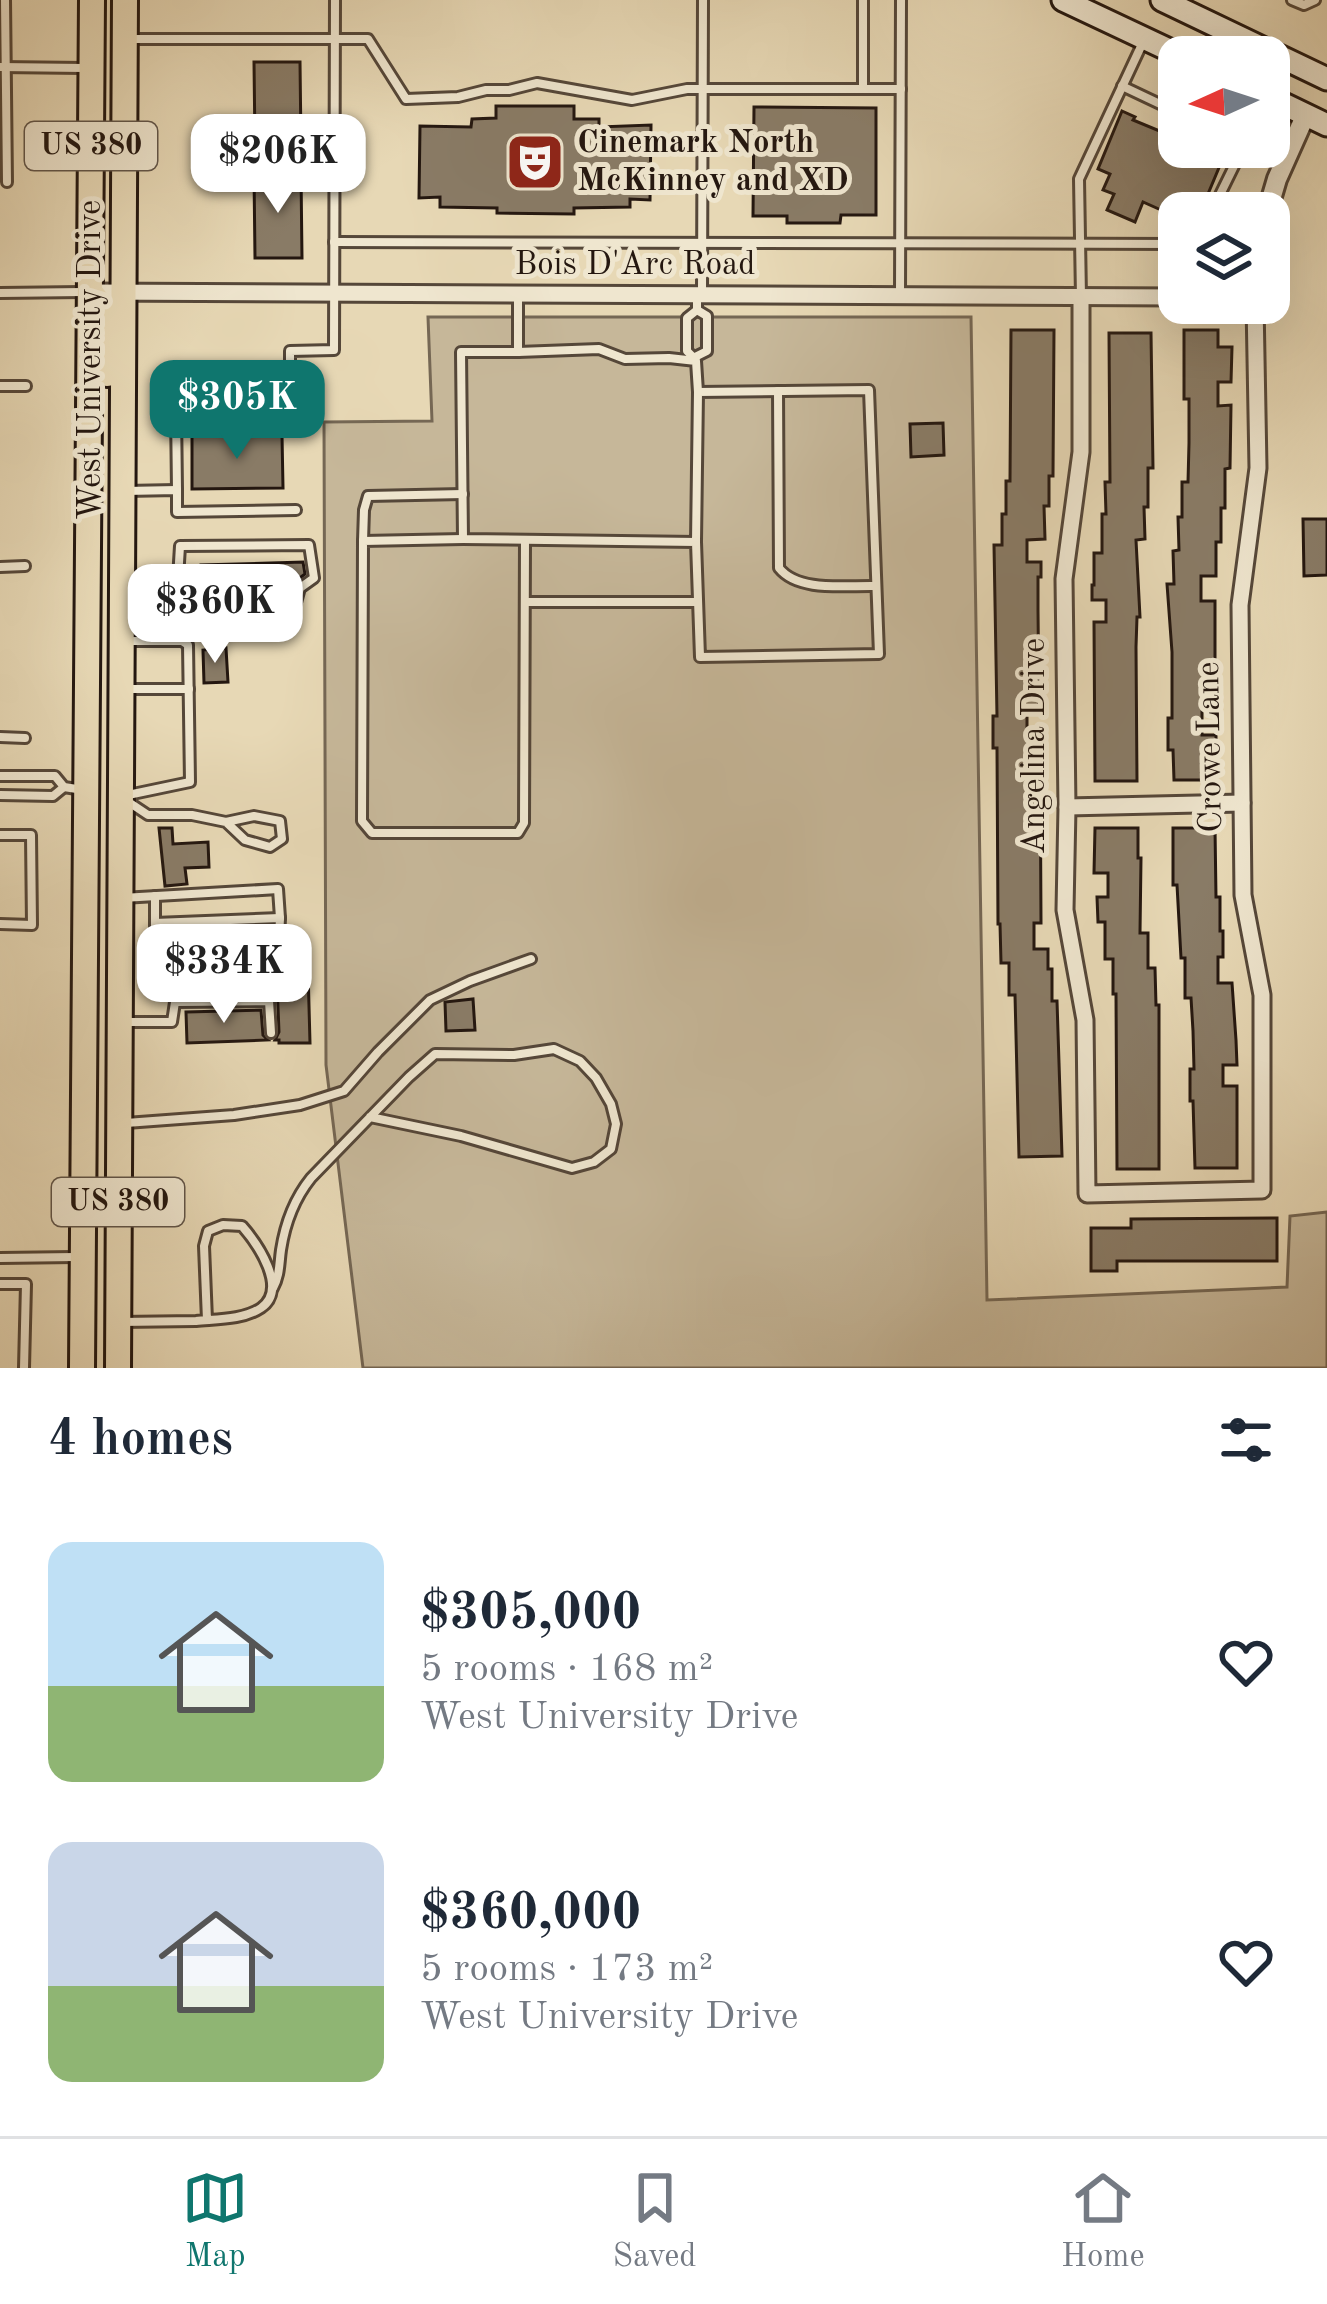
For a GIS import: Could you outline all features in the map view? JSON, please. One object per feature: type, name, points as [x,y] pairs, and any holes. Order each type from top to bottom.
[{"type":"highway","name":"West University Drive","points":[[82,1368],[75,789],[90,292],[92,0]]},
{"type":"highway","name":"West University Drive","points":[[118,1368],[125,0]]},
{"type":"highway","points":[[90,292],[102,304],[107,319],[107,518],[122,606]]},
{"type":"highway","points":[[75,789],[121,797]]},
{"type":"main road","points":[[1063,0],[1158,45]]},
{"type":"main road","points":[[1162,0],[1326,73],[1317,119]]},
{"type":"street","points":[[1274,192],[1277,179],[1317,119]]},
{"type":"street","name":"Bois D'Arc Road","points":[[90,292],[518,294],[699,300],[1158,297]]},
{"type":"street","name":"Angelina Drive","points":[[1081,296],[1082,452],[1064,579],[1065,910],[1085,1020],[1087,1194]]},
{"type":"street","name":"Crowe Lane","points":[[1087,1194],[1262,1190],[1262,995],[1243,895],[1240,605],[1258,469],[1255,324]]},
{"type":"street","points":[[1067,807],[1242,803]]},
{"type":"lane","points":[[5,0],[7,182]]},
{"type":"lane","points":[[296,510],[177,512],[176,411],[290,409],[290,351],[334,350],[335,0]]},
{"type":"lane","points":[[698,392],[869,390],[879,654],[700,658],[698,392],[695,359],[687,350],[687,319],[699,300],[703,243],[703,0]]},
{"type":"lane","points":[[863,0],[863,89]]},
{"type":"lane","points":[[900,296],[901,0]]},
{"type":"lane","points":[[1292,0],[1304,5],[1315,0]]},
{"type":"lane","points":[[125,39],[368,39],[406,99],[458,98],[537,83],[632,100],[704,88],[901,89]]},
{"type":"lane","points":[[1081,296],[1082,171],[1145,39]]},
{"type":"lane","points":[[3,67],[92,68]]},
{"type":"lane","points":[[1122,86],[1158,103]]},
{"type":"lane","points":[[334,242],[1158,244]]},
{"type":"lane","points":[[0,293],[90,292]]},
{"type":"lane","points":[[518,294],[518,352]]},
{"type":"lane","points":[[463,538],[461,352],[599,349],[625,359],[695,359],[706,351],[707,316],[699,300]]},
{"type":"lane","points":[[0,386],[26,386]]},
{"type":"lane","points":[[778,390],[779,568],[787,578],[801,583],[876,586]]},
{"type":"lane","points":[[123,491],[177,490]]},
{"type":"lane","points":[[463,494],[368,496],[364,510],[362,821],[372,833],[518,833],[524,824],[525,539]]},
{"type":"lane","points":[[363,541],[696,542]]},
{"type":"lane","points":[[122,606],[176,612],[252,614],[294,610],[301,588],[314,578],[309,545],[180,546],[176,612]]},
{"type":"lane","points":[[0,567],[25,566]]},
{"type":"lane","points":[[525,602],[698,602]]},
{"type":"lane","points":[[121,797],[190,782],[188,645],[182,641],[122,641]]},
{"type":"lane","points":[[122,689],[189,688]]},
{"type":"lane","points":[[0,737],[25,737]]},
{"type":"lane","points":[[0,776],[55,776],[75,789]]},
{"type":"lane","points":[[0,795],[53,796],[75,789]]},
{"type":"lane","points":[[121,797],[148,815],[192,815],[226,822],[254,816],[280,821],[282,839],[270,848],[245,840],[226,822]]},
{"type":"lane","points":[[0,835],[31,836],[32,925],[0,924]]},
{"type":"lane","points":[[121,898],[155,896],[278,889],[278,960],[263,968],[156,974],[155,896]]},
{"type":"lane","points":[[155,923],[280,918]]},
{"type":"lane","points":[[118,1123],[234,1115],[301,1105],[344,1091],[430,1000],[531,959]]},
{"type":"lane","points":[[119,1022],[172,1022],[175,974]]},
{"type":"lane","points":[[175,1003],[269,1001],[271,1033]]},
{"type":"lane","points":[[118,1322],[207,1320],[259,1310],[279,1277],[288,1221],[300,1191],[370,1117],[435,1054],[475,1057],[554,1049],[580,1061],[596,1078],[616,1124],[611,1149],[594,1162],[572,1168],[461,1136],[370,1117]]},
{"type":"lane","points":[[207,1320],[204,1246],[208,1231],[224,1225],[242,1226],[270,1272],[273,1288]]},
{"type":"lane","points":[[0,1258],[83,1257]]},
{"type":"lane","points":[[0,1284],[26,1284],[24,1368]]},
{"type":"shaded area","points":[[428,317],[971,317],[987,1300],[1287,1287],[1290,1216],[1327,1212],[1327,1368],[363,1368],[326,1065],[324,422],[432,421]]},
{"type":"building","points":[[254,62],[300,62],[301,144],[255,145]]},
{"type":"building","name":"Cinemark North McKinney and XD","points":[[496,106],[574,106],[574,119],[599,119],[599,127],[651,125],[650,200],[630,199],[630,207],[574,208],[574,214],[497,213],[497,208],[440,207],[440,197],[419,198],[420,126],[471,127],[472,119],[496,118]]},
{"type":"building","points":[[754,107],[876,108],[876,215],[841,215],[840,223],[787,223],[787,216],[753,216]]},
{"type":"building","points":[[1122,111],[1158,130],[1158,168],[1219,168],[1209,192],[1158,192],[1158,209],[1143,202],[1135,222],[1107,210],[1114,194],[1103,190],[1110,174],[1098,169]]},
{"type":"building","points":[[254,174],[301,174],[302,258],[255,258]]},
{"type":"building","points":[[1011,330],[1054,330],[1053,476],[1049,476],[1049,506],[1044,506],[1045,539],[1027,540],[1027,562],[1041,562],[1041,577],[1039,708],[1027,708],[1027,733],[1040,732],[1041,923],[1034,923],[1034,949],[1048,949],[1052,1001],[1057,1001],[1062,1156],[1019,1157],[1015,995],[1009,995],[1009,963],[1001,963],[998,924],[994,545],[1002,545],[1006,481],[1010,481]]},
{"type":"building","points":[[1184,330],[1218,330],[1218,347],[1232,347],[1231,382],[1218,382],[1218,406],[1231,405],[1221,542],[1216,542],[1216,576],[1201,576],[1201,601],[1215,601],[1215,709],[1202,709],[1202,735],[1216,735],[1216,780],[1174,780],[1173,750],[1168,750],[1172,652],[1167,584],[1174,584],[1182,482],[1188,482]]},
{"type":"building","points":[[1109,333],[1151,333],[1153,468],[1148,468],[1145,539],[1136,540],[1140,617],[1137,781],[1095,781],[1094,622],[1106,622],[1106,600],[1092,600],[1092,585],[1094,553],[1102,553],[1105,482],[1110,482]]},
{"type":"building","points":[[943,423],[944,455],[911,457],[910,424]]},
{"type":"building","points":[[282,435],[283,488],[192,489],[192,436]]},
{"type":"building","points":[[1303,519],[1327,519],[1327,575],[1304,576]]},
{"type":"building","points":[[303,562],[305,574],[293,583],[288,601],[203,604],[201,565]]},
{"type":"building","points":[[226,648],[228,682],[204,683],[203,650]]},
{"type":"building","points":[[159,828],[172,828],[173,844],[208,842],[209,867],[185,868],[187,884],[165,886]]},
{"type":"building","points":[[1095,828],[1138,828],[1140,933],[1148,933],[1148,968],[1155,968],[1159,1005],[1159,1169],[1117,1169],[1116,994],[1113,959],[1105,959],[1105,922],[1098,922],[1097,897],[1108,897],[1108,873],[1094,873]]},
{"type":"building","points":[[1173,828],[1215,828],[1216,897],[1220,897],[1223,931],[1218,983],[1232,983],[1237,1065],[1223,1065],[1223,1086],[1237,1086],[1237,1168],[1195,1168],[1191,998],[1185,998],[1185,958],[1181,958],[1177,885],[1173,885]]},
{"type":"building","points":[[256,929],[257,960],[164,965],[163,934]]},
{"type":"building","points":[[308,969],[310,1043],[279,1043],[275,1040],[279,1032],[277,984],[284,984],[283,970]]},
{"type":"building","points":[[473,999],[475,1030],[446,1031],[445,1002]]},
{"type":"building","points":[[261,1010],[263,1035],[268,1040],[187,1043],[186,1012]]},
{"type":"building","points":[[1277,1218],[1277,1261],[1117,1261],[1117,1271],[1091,1271],[1091,1228],[1131,1228],[1131,1219]]},
{"type":"place","name":"Cinemark North McKinney and XD","points":[[535,162]]}]
